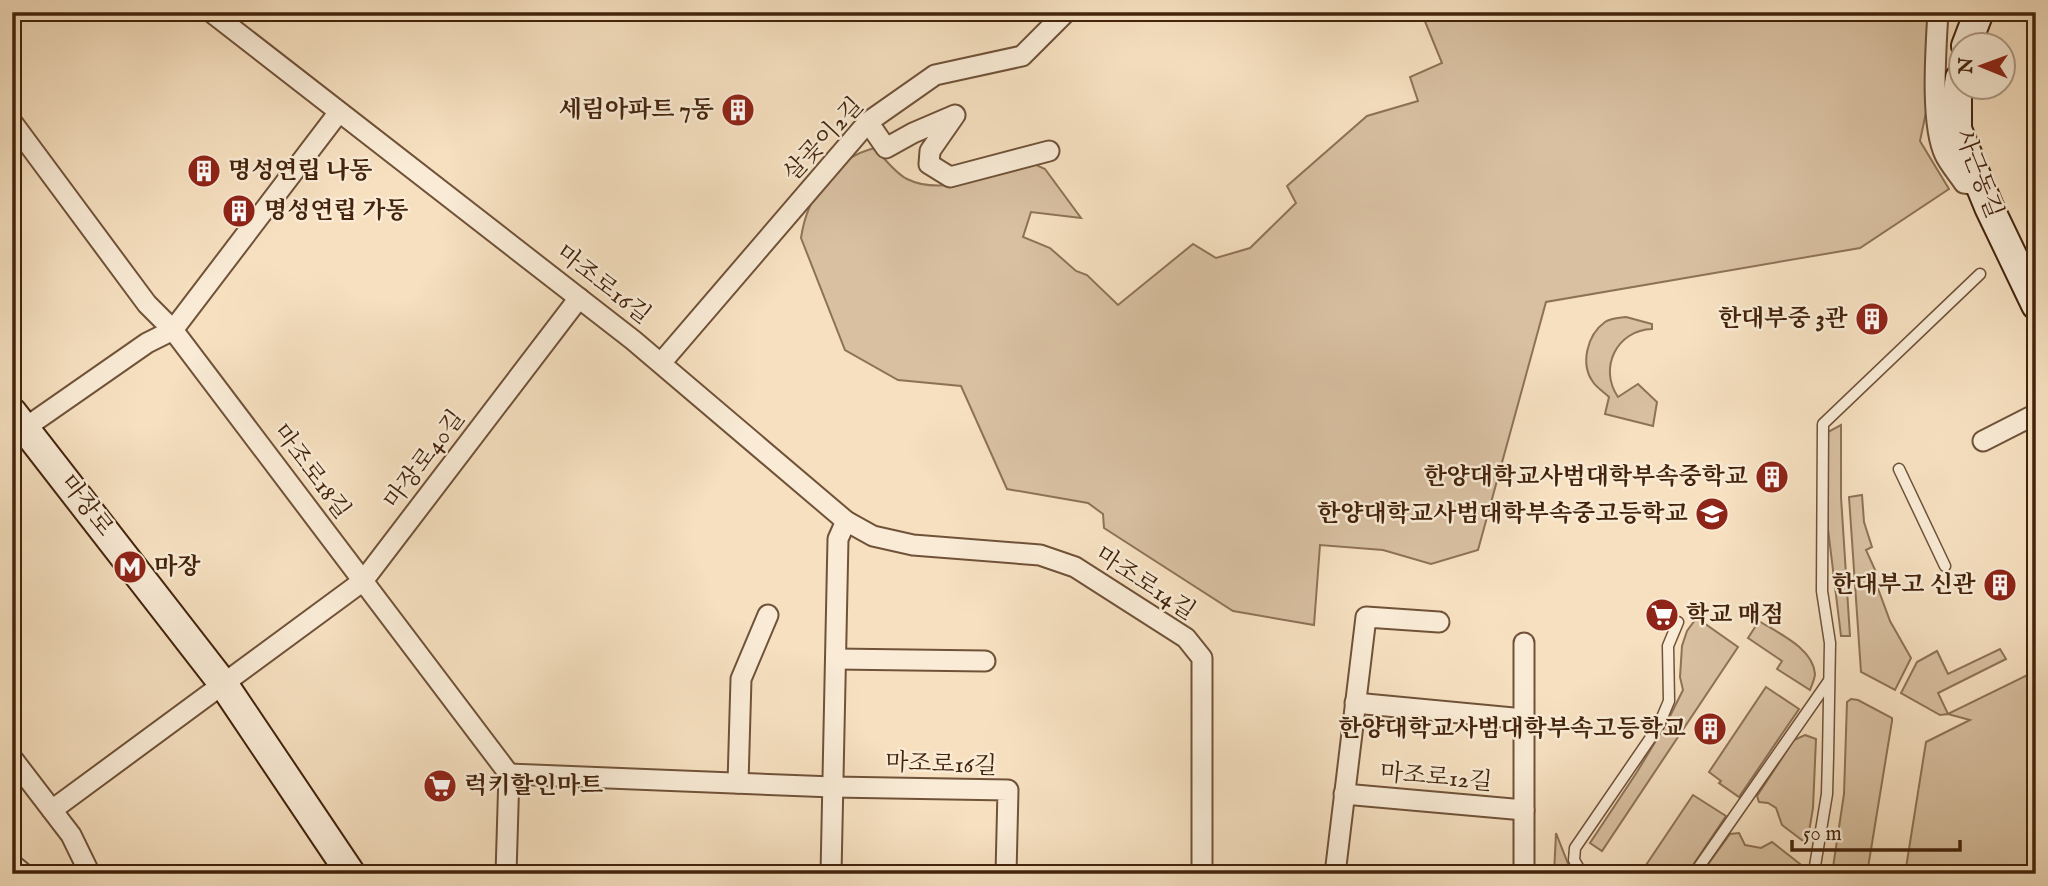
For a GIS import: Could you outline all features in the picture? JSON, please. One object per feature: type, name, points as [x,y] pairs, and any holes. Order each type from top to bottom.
[{"type":"main road","points":[[1971,32],[1979,12]]},
{"type":"main road","name":"사근동길","points":[[1957,102],[1957,129],[2036,304]]},
{"type":"main road","name":"마장로","points":[[16,425],[225,685],[351,874]]},
{"type":"street","name":"마조로16길","points":[[211,12],[661,363],[846,521]]},
{"type":"street","name":"살곶이2길","points":[[661,363],[868,122],[935,75],[1022,56],[1066,12]]},
{"type":"street","points":[[1938,12],[1935,53],[1937,117],[1944,154],[1964,183],[1980,185]]},
{"type":"street","points":[[173,330],[340,112]]},
{"type":"street","points":[[868,122],[886,148],[955,115],[930,150],[929,164],[950,177],[1049,151]]},
{"type":"street","name":"마조로18길","points":[[12,122],[147,304],[173,330],[509,774]]},
{"type":"street","name":"마장로40길","points":[[225,685],[363,581],[579,298]]},
{"type":"street","name":"마장로","points":[[16,425],[173,330]]},
{"type":"street","points":[[1983,441],[2036,414]]},
{"type":"street","points":[[831,874],[838,539],[846,521]]},
{"type":"street","name":"마조로14길","points":[[846,521],[873,536],[913,545],[1040,555],[1075,567],[1186,638],[1202,658],[1202,874]]},
{"type":"street","points":[[738,783],[741,679],[768,615]]},
{"type":"street","name":"마조로12길","points":[[1335,874],[1366,617],[1438,622]]},
{"type":"street","name":"마조로12길","points":[[1524,643],[1524,874]]},
{"type":"street","points":[[836,659],[985,661]]},
{"type":"street","points":[[52,810],[225,685]]},
{"type":"street","points":[[1355,703],[1524,719]]},
{"type":"street","points":[[12,758],[71,835],[90,874]]},
{"type":"street","name":"마조로16길","points":[[509,774],[833,787],[1008,790],[1006,874]]},
{"type":"street","points":[[506,874],[509,774]]},
{"type":"street","name":"마조로12길","points":[[1344,794],[1524,810]]},
{"type":"street","points":[[12,864],[24,874]]},
{"type":"lane","points":[[1816,874],[1827,794],[1830,643],[1822,591],[1823,424],[1980,274]]},
{"type":"lane","points":[[1899,469],[1945,566]]},
{"type":"lane","points":[[1582,874],[1574,860],[1575,848],[1658,727],[1669,701],[1668,646],[1678,622]]},
{"type":"lane","points":[[1693,874],[1828,681]]},
{"type":"shaded area","points":[[1439,12],[1947,12],[1920,141],[1949,189],[1860,248],[1546,302],[1478,550],[1431,564],[1383,550],[1320,545],[1314,625],[1233,611],[1104,528],[1103,514],[1088,503],[1007,489],[961,386],[898,380],[845,350],[801,238],[809,208],[824,181],[860,153],[875,148],[907,179],[936,186],[968,182],[1030,162],[1045,169],[1081,218],[1031,212],[1023,237],[1050,248],[1076,271],[1087,275],[1118,305],[1193,244],[1216,258],[1250,248],[1296,203],[1287,186],[1367,116],[1418,101],[1410,77],[1442,63],[1424,19]]},
{"type":"shaded area","points":[[1626,317],[1652,324],[1652,329],[1629,336],[1614,352],[1610,374],[1612,386],[1618,397],[1638,384],[1657,402],[1653,426],[1605,414],[1609,397],[1593,382],[1587,367],[1587,350],[1594,334],[1605,322]]},
{"type":"shaded area","points":[[1841,425],[1841,497],[1850,636],[1841,636],[1828,529],[1826,433]]},
{"type":"shaded area","points":[[1862,495],[1864,522],[1872,547],[1866,550],[1876,572],[1873,575],[1890,621],[1911,658],[1895,690],[1861,672],[1849,497]]},
{"type":"shaded area","points":[[1695,620],[1701,621],[1738,647],[1602,851],[1590,843],[1637,772],[1683,690],[1680,677],[1682,646],[1687,631]]},
{"type":"shaded area","points":[[1759,621],[1793,642],[1808,656],[1815,674],[1810,690],[1777,669],[1782,661],[1748,638]]},
{"type":"shaded area","points":[[2000,649],[2006,659],[1938,693],[1948,714],[1940,715],[1901,693],[1917,662],[1937,651],[1948,674]]},
{"type":"shaded area","points":[[2036,671],[2036,874],[1905,874],[1926,742],[1970,720],[1948,714]]},
{"type":"shaded area","points":[[1766,687],[1799,709],[1739,797],[1709,772]]},
{"type":"shaded area","points":[[1851,699],[1892,718],[1892,721],[1867,874],[1832,874],[1844,794],[1847,702]]},
{"type":"shaded area","points":[[1805,735],[1816,739],[1813,808],[1807,844],[1782,825],[1776,808],[1759,802],[1757,796],[1794,740]]},
{"type":"shaded area","points":[[1693,795],[1726,816],[1687,874],[1640,874]]},
{"type":"shaded area","points":[[1556,833],[1572,874],[1554,874]]},
{"type":"shaded area","points":[[1739,833],[1745,845],[1761,848],[1772,842],[1804,867],[1802,874],[1701,874],[1730,834]]},
{"type":"place","name":"세림아파트 7동","points":[[738,110]]},
{"type":"place","name":"명성연립 나동","points":[[204,171]]},
{"type":"place","name":"명성연립 가동","points":[[239,211]]},
{"type":"place","name":"한대부중 3관","points":[[1872,319]]},
{"type":"place","name":"한양대학교사범대학부속중학교","points":[[1772,477]]},
{"type":"place","name":"한양대학교사범대학부속중고등학교","points":[[1712,514]]},
{"type":"place","name":"마장","points":[[130,567]]},
{"type":"place","name":"한대부고 신관","points":[[2000,585]]},
{"type":"place","name":"학교 매점","points":[[1662,615]]},
{"type":"place","name":"한양대학교사범대학부속고등학교","points":[[1710,729]]},
{"type":"place","name":"럭키할인마트","points":[[440,786]]}]
